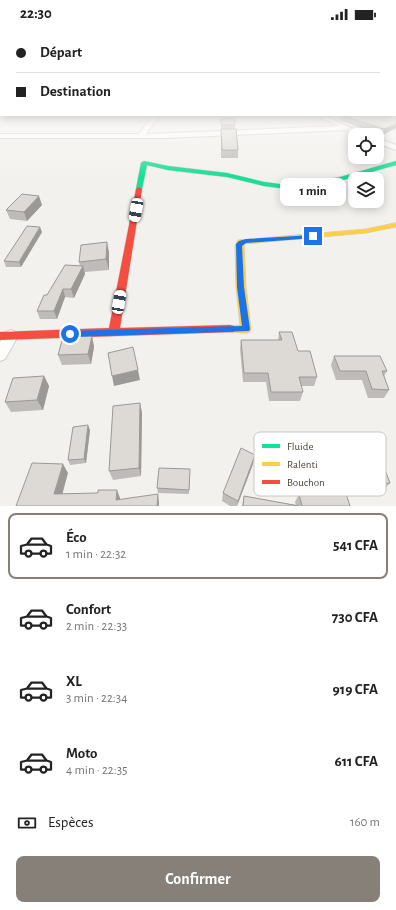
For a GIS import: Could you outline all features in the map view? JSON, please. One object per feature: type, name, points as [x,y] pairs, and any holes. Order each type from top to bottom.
[{"type":"street","points":[[140,136],[144,131]]},
{"type":"street","points":[[0,136],[140,136],[260,131]]},
{"type":"street","points":[[384,143],[396,148]]},
{"type":"street","points":[[114,333],[144,163],[168,168],[227,175],[264,184],[295,188],[335,181],[396,163]]},
{"type":"street","points":[[0,355],[5,336],[246,329],[241,287],[239,246],[241,242],[366,231],[396,225]]},
{"type":"building","points":[[221,131],[236,131],[238,150],[222,150]]},
{"type":"building","points":[[22,194],[39,196],[24,212],[6,210]]},
{"type":"building","points":[[27,226],[40,227],[19,262],[4,261]]},
{"type":"building","points":[[107,242],[106,259],[79,262],[81,245]]},
{"type":"building","points":[[65,265],[83,266],[71,289],[63,289],[54,311],[37,311],[44,295],[47,295]]},
{"type":"building","points":[[279,332],[292,332],[298,351],[310,351],[317,377],[299,377],[303,392],[271,392],[268,373],[244,373],[241,340],[282,340]]},
{"type":"building","points":[[92,336],[88,354],[58,355],[63,337]]},
{"type":"building","points":[[133,347],[138,370],[112,376],[108,353]]},
{"type":"building","points":[[334,356],[380,356],[387,371],[382,371],[389,390],[372,389],[366,371],[340,371]]},
{"type":"building","points":[[44,376],[37,400],[5,402],[13,378]]},
{"type":"building","points":[[140,403],[139,468],[109,471],[113,406]]},
{"type":"building","points":[[88,425],[84,459],[68,460],[73,427]]},
{"type":"building","points":[[241,448],[254,454],[238,501],[223,493]]},
{"type":"building","points":[[32,463],[63,464],[54,494],[98,493],[98,490],[117,490],[116,500],[158,494],[157,506],[16,506]]},
{"type":"building","points":[[159,468],[190,469],[189,490],[157,488]]},
{"type":"building","points":[[386,472],[390,483],[386,483]]},
{"type":"building","points":[[244,496],[299,506],[243,506]]},
{"type":"building","points":[[300,496],[347,496],[350,506],[302,506]]},
{"type":"traffic: fast","points":[[139,189],[144,163],[168,168],[227,175],[264,184],[295,188],[341,179],[396,163]]},
{"type":"traffic: slow","points":[[230,329],[246,329],[241,287],[239,245],[241,242],[366,231],[396,225]]},
{"type":"traffic: jam","points":[[114,333],[139,189]]},
{"type":"traffic: jam","points":[[0,336],[230,329]]},
{"type":"route","points":[[70,334],[246,329],[241,287],[239,246],[241,242],[313,236]]}]
